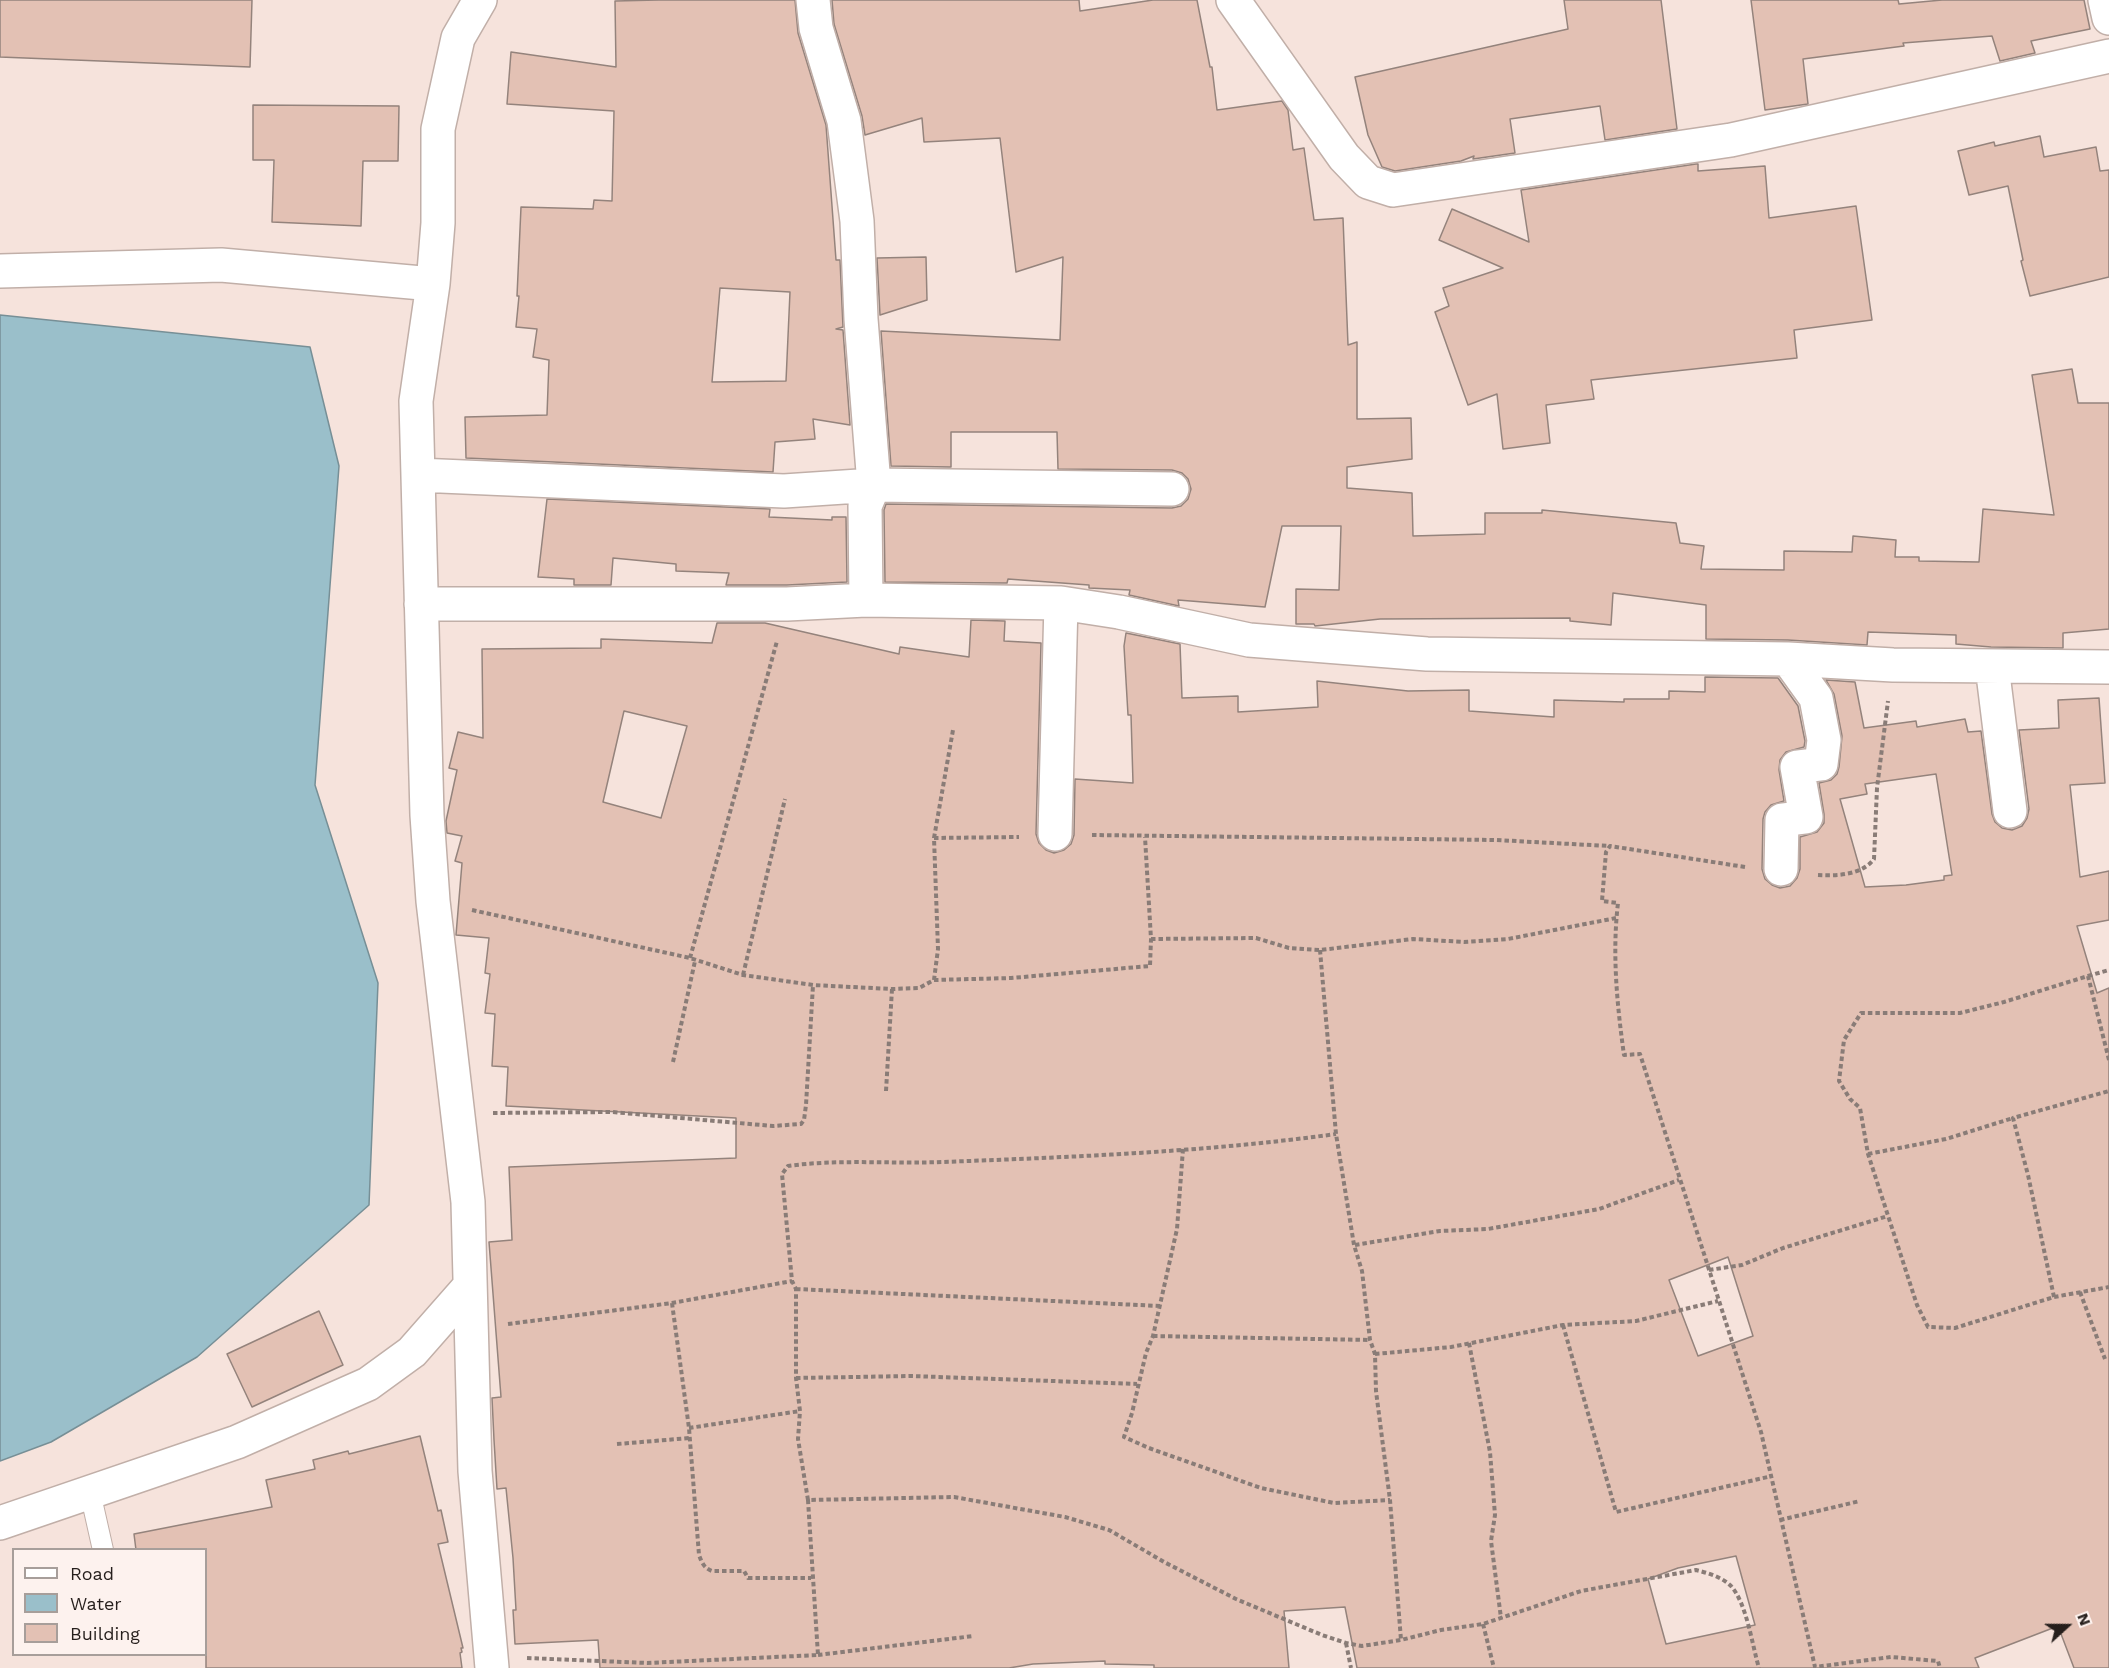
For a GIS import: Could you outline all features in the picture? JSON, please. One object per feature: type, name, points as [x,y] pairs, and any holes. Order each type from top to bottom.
[{"type":"street","points":[[480,0],[458,38],[438,129],[438,223],[433,284],[416,401],[427,815],[433,901],[468,1202],[475,1471],[491,1662]]},
{"type":"street","points":[[813,0],[816,28],[844,121],[857,221],[861,319],[874,485],[865,506],[866,600]]},
{"type":"street","points":[[1233,0],[1344,157],[1368,182],[1394,189],[1731,140],[2109,56]]},
{"type":"street","points":[[2105,0],[2109,18]]},
{"type":"street","points":[[0,271],[221,266],[433,284]]},
{"type":"street","points":[[418,475],[784,491],[874,485],[1172,489]]},
{"type":"street","points":[[421,604],[787,604],[866,600],[1061,603],[1119,612],[1249,640],[1426,654],[1788,659],[1893,664],[2109,667]]},
{"type":"street","points":[[1055,834],[1061,603]]},
{"type":"street","points":[[1781,869],[1782,820],[1806,816],[1797,767],[1821,764],[1824,740],[1816,698],[1788,659]]},
{"type":"street","points":[[1992,666],[2010,811]]},
{"type":"street","points":[[0,1523],[237,1442],[368,1384],[412,1352],[470,1286]]},
{"type":"lane","points":[[90,1492],[103,1548]]},
{"type":"path","points":[[690,958],[787,604]]},
{"type":"path","points":[[934,838],[1041,837],[1055,834],[1496,840],[1610,846],[1821,876],[1857,872],[1869,866],[1874,859],[1877,788],[1893,664]]},
{"type":"path","points":[[934,980],[938,949],[934,838],[953,730]]},
{"type":"path","points":[[743,975],[785,799]]},
{"type":"path","points":[[433,901],[690,958],[743,975],[813,985],[919,988],[934,980],[1011,978],[1150,966],[1151,939],[1145,837]]},
{"type":"path","points":[[1610,846],[1606,852],[1602,902],[1618,903],[1616,918],[1618,1013],[1624,1056],[1640,1054],[1761,1432],[1815,1667],[1892,1657],[1938,1661],[1940,1668]]},
{"type":"path","points":[[1151,939],[1256,938],[1289,948],[1320,950],[1413,939],[1464,942],[1508,939],[1616,918]]},
{"type":"path","points":[[1320,950],[1336,1134],[1354,1245],[1362,1271],[1370,1340],[1375,1354],[1376,1391],[1390,1500],[1401,1640]]},
{"type":"path","points":[[674,1062],[695,961]]},
{"type":"path","points":[[2109,970],[1960,1013],[1861,1013],[1844,1040],[1839,1081],[1850,1099],[1860,1108],[1868,1154],[1917,1305],[1928,1327],[1955,1328],[2054,1297],[2109,1287]]},
{"type":"path","points":[[2088,976],[2109,1060]]},
{"type":"path","points":[[456,1110],[492,1113],[612,1112],[773,1126],[801,1124],[804,1120],[813,985]]},
{"type":"path","points":[[886,1091],[892,989]]},
{"type":"path","points":[[1868,1154],[1947,1139],[2109,1091]]},
{"type":"path","points":[[2013,1118],[2028,1175],[2054,1297]]},
{"type":"path","points":[[818,1655],[811,1578],[808,1500],[798,1439],[800,1411],[796,1378],[796,1289],[792,1281],[782,1174],[788,1166],[969,1161],[1183,1149],[1336,1134]]},
{"type":"path","points":[[1183,1149],[1178,1229],[1153,1336],[1137,1384],[1132,1413],[1124,1437],[1159,1452],[1261,1488],[1334,1503],[1390,1500]]},
{"type":"path","points":[[1354,1245],[1440,1231],[1488,1229],[1599,1209],[1679,1180]]},
{"type":"path","points":[[1709,1270],[1742,1265],[1783,1248],[1888,1216]]},
{"type":"path","points":[[472,1329],[672,1303],[792,1281]]},
{"type":"path","points":[[796,1289],[1160,1306]]},
{"type":"path","points":[[2080,1292],[2105,1359]]},
{"type":"path","points":[[1375,1354],[1451,1347],[1563,1325],[1636,1321],[1718,1301]]},
{"type":"path","points":[[672,1303],[689,1428],[699,1555],[706,1569],[744,1571],[748,1578],[811,1578]]},
{"type":"path","points":[[1563,1325],[1616,1512],[1772,1476]]},
{"type":"path","points":[[1153,1336],[1370,1340]]},
{"type":"path","points":[[1469,1343],[1490,1452],[1495,1515],[1491,1541],[1501,1618]]},
{"type":"path","points":[[796,1378],[911,1376],[1137,1384]]},
{"type":"path","points":[[689,1428],[800,1411]]},
{"type":"path","points":[[617,1444],[690,1438]]},
{"type":"path","points":[[808,1500],[954,1497],[1065,1517],[1109,1530],[1236,1599],[1346,1643],[1362,1646],[1484,1624],[1581,1591],[1696,1570],[1713,1575],[1730,1586],[1742,1606],[1759,1668]]},
{"type":"path","points":[[1780,1520],[1860,1501]]},
{"type":"path","points":[[1484,1624],[1494,1668]]},
{"type":"path","points":[[491,1662],[647,1663],[818,1655],[973,1636]]},
{"type":"path","points":[[1346,1643],[1351,1668]]},
{"type":"water","points":[[0,315],[310,347],[339,466],[315,785],[378,983],[369,1205],[197,1357],[51,1442],[0,1461]]},
{"type":"building","points":[[0,0],[252,0],[250,67],[0,57]]},
{"type":"building","points":[[795,0],[798,33],[826,125],[836,260],[840,260],[843,327],[836,329],[843,330],[850,425],[813,419],[815,439],[775,442],[773,472],[466,458],[465,417],[547,415],[549,360],[533,357],[537,329],[516,327],[521,207],[593,209],[594,200],[612,201],[614,111],[507,104],[511,52],[616,67],[615,1]],"holes":[[[720,288],[790,292],[786,381],[712,382]]]},
{"type":"building","points":[[832,0],[1079,0],[1080,11],[1153,0],[1197,0],[1210,67],[1212,67],[1217,110],[1282,101],[1288,110],[1293,150],[1304,148],[1314,220],[1343,218],[1348,345],[1357,342],[1357,419],[1411,418],[1412,459],[1347,467],[1347,488],[1412,493],[1413,536],[1485,534],[1485,513],[1542,513],[1542,510],[1676,523],[1680,543],[1704,546],[1701,569],[1784,570],[1784,551],[1852,552],[1853,536],[1896,540],[1895,557],[1919,557],[1919,561],[1979,562],[1983,509],[2054,515],[2032,375],[2072,369],[2078,403],[2109,403],[2109,629],[2063,633],[2063,648],[1991,647],[1956,644],[1956,635],[1868,632],[1867,645],[1788,640],[1706,639],[1706,605],[1613,593],[1611,625],[1570,621],[1570,618],[1380,619],[1315,626],[1314,624],[1296,624],[1296,589],[1339,590],[1341,526],[1282,526],[1265,607],[1178,600],[1179,606],[1129,595],[1130,590],[1008,579],[1007,583],[885,582],[884,510],[886,504],[1172,508],[1181,506],[1188,499],[1191,489],[1188,479],[1182,473],[1172,470],[1058,469],[1057,432],[951,432],[951,467],[891,466],[881,331],[1060,340],[1063,257],[1016,272],[1000,138],[924,142],[922,118],[865,135],[862,116],[834,24]]},
{"type":"building","points":[[1564,0],[1661,0],[1677,129],[1605,140],[1600,106],[1510,119],[1515,153],[1473,159],[1474,156],[1461,161],[1395,171],[1382,167],[1368,135],[1355,77],[1568,29]]},
{"type":"building","points":[[1751,0],[1898,0],[1899,4],[1942,0],[2084,0],[2090,29],[2031,41],[2035,53],[2000,61],[1992,36],[1903,43],[1904,46],[1803,59],[1808,104],[1765,110]]},
{"type":"building","points":[[253,105],[399,106],[398,161],[363,161],[361,226],[272,222],[274,160],[253,160]]},
{"type":"building","points":[[2040,136],[2044,157],[2096,147],[2100,171],[2109,170],[2109,277],[2030,296],[2021,261],[2023,260],[2008,186],[1969,195],[1958,151],[1994,142],[1995,146]]},
{"type":"building","points":[[1698,164],[1698,171],[1765,166],[1769,218],[1856,206],[1872,320],[1794,330],[1797,358],[1591,380],[1594,399],[1546,405],[1550,443],[1503,449],[1497,394],[1468,405],[1435,312],[1449,306],[1443,288],[1503,268],[1439,240],[1452,209],[1529,242],[1521,190]]},
{"type":"building","points":[[926,257],[927,300],[880,315],[877,258]]},
{"type":"building","points":[[547,499],[770,509],[769,517],[832,520],[832,517],[846,517],[847,582],[726,585],[729,573],[676,571],[676,564],[613,558],[611,585],[574,585],[574,579],[538,577]]},
{"type":"building","points":[[971,620],[1005,621],[1004,641],[1041,643],[1036,834],[1039,843],[1046,850],[1054,853],[1064,850],[1071,844],[1074,835],[1075,779],[1133,783],[1131,715],[1128,715],[1124,646],[1126,633],[1180,644],[1182,698],[1238,696],[1238,712],[1318,707],[1317,681],[1408,691],[1469,690],[1469,711],[1554,717],[1554,700],[1624,702],[1624,699],[1669,699],[1669,691],[1705,692],[1705,677],[1778,678],[1798,706],[1805,741],[1804,747],[1786,752],[1780,760],[1779,770],[1784,801],[1771,805],[1763,819],[1762,869],[1765,879],[1780,888],[1790,886],[1797,878],[1800,869],[1800,837],[1817,832],[1824,823],[1819,783],[1831,780],[1837,774],[1839,767],[1842,736],[1834,694],[1826,680],[1855,682],[1864,728],[1916,721],[1917,727],[1965,719],[1968,732],[1981,731],[1992,814],[1995,822],[2002,828],[2012,830],[2022,826],[2029,809],[2019,730],[2059,728],[2058,700],[2099,698],[2105,783],[2070,785],[2080,877],[2109,871],[2109,920],[2077,926],[2097,993],[2109,988],[2109,1668],[2074,1668],[2058,1626],[1975,1658],[1979,1668],[1357,1668],[1345,1607],[1284,1611],[1289,1668],[1154,1668],[1154,1665],[1105,1664],[1105,1661],[1033,1664],[1009,1668],[600,1668],[598,1640],[515,1644],[513,1558],[506,1488],[497,1489],[492,1398],[501,1397],[489,1242],[512,1240],[509,1167],[736,1158],[736,1118],[506,1106],[508,1067],[492,1066],[495,1014],[485,1013],[490,974],[485,973],[489,938],[456,935],[462,863],[455,861],[462,836],[447,833],[446,821],[457,770],[449,768],[458,732],[483,738],[482,649],[601,648],[601,639],[712,643],[717,623],[765,623],[899,654],[900,647],[969,657]],"holes":[[[624,711],[687,726],[661,818],[603,802]],[[1936,774],[1952,875],[1944,876],[1944,880],[1865,887],[1840,799],[1867,794],[1865,784]],[[1728,1257],[1753,1336],[1698,1356],[1669,1280]],[[1736,1556],[1755,1625],[1666,1644],[1648,1579],[1678,1568]]]},
{"type":"building","points":[[319,1311],[343,1365],[252,1407],[227,1354]]},
{"type":"building","points":[[420,1436],[448,1542],[438,1544],[463,1648],[460,1653],[462,1668],[206,1668],[207,1548],[136,1548],[134,1534],[272,1507],[266,1480],[315,1469],[313,1460],[348,1451],[349,1454]]}]
